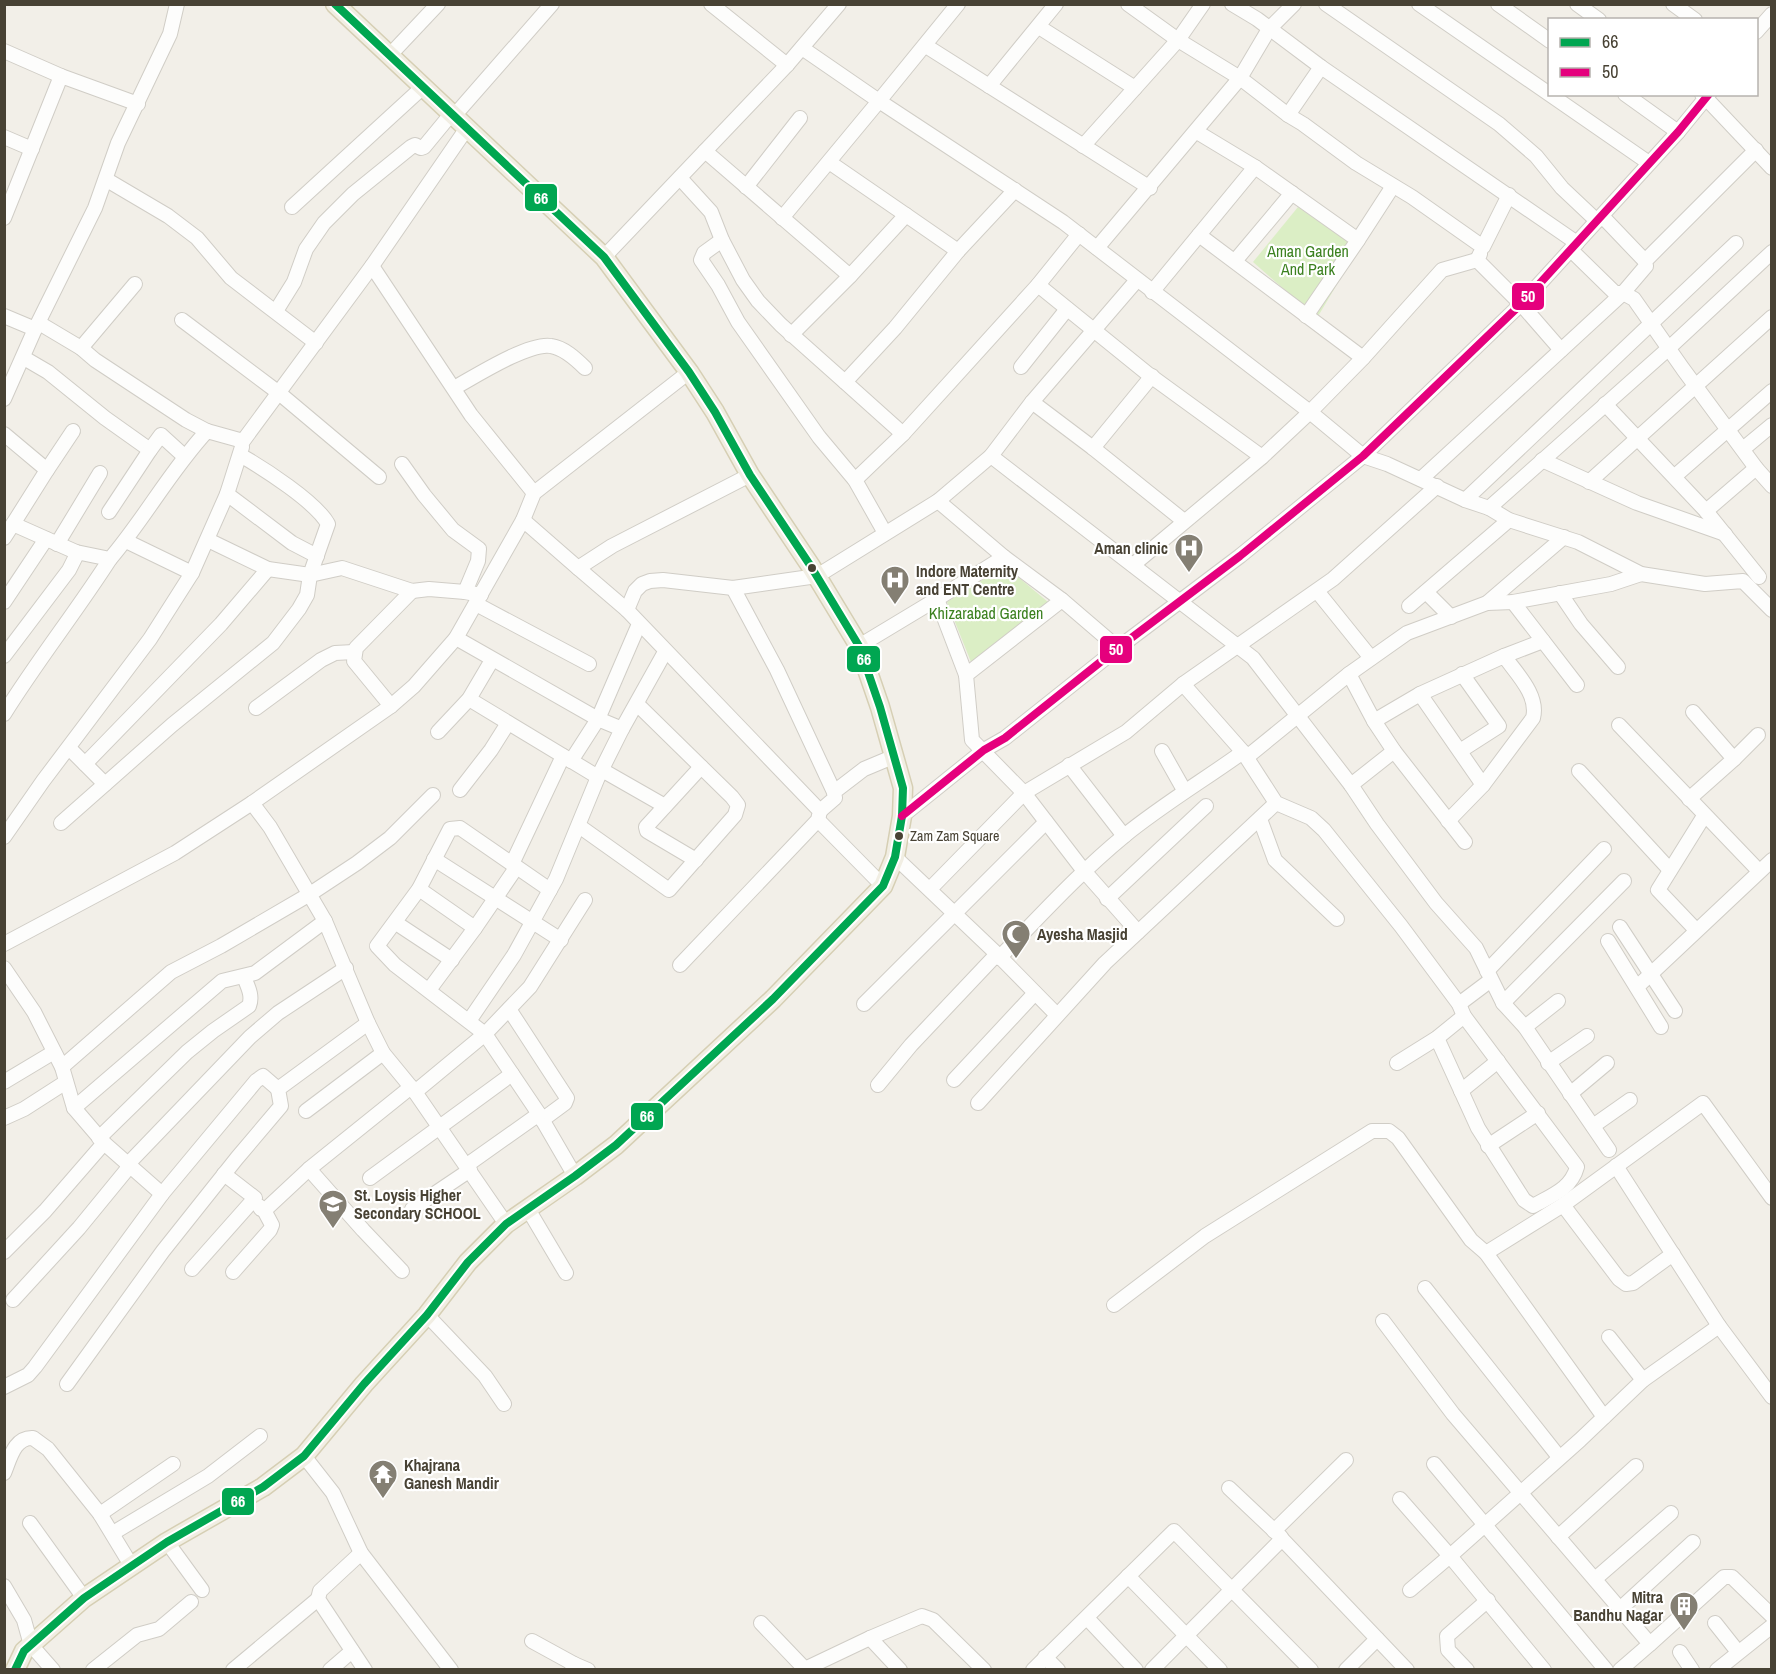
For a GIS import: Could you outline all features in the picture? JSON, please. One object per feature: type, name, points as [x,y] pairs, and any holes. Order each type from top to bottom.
[{"type":"main road","points":[[15,1670],[24,1651],[84,1598],[167,1542],[263,1487],[304,1456],[364,1384],[427,1315],[468,1262],[506,1224],[616,1145],[773,999],[883,886],[895,857],[902,816],[903,788],[880,706],[859,646],[817,576],[750,475],[715,412],[689,372],[604,257],[335,4]]},
{"type":"street","points":[[4,399],[95,208],[107,180],[118,142],[170,34],[177,4]]},
{"type":"street","points":[[389,56],[438,4]]},
{"type":"street","points":[[4,837],[150,639],[192,573],[227,494],[243,441],[372,266],[458,119],[552,4]]},
{"type":"street","points":[[711,4],[787,65]]},
{"type":"street","points":[[604,257],[787,65],[839,4]]},
{"type":"street","points":[[782,218],[926,46],[958,4]]},
{"type":"street","points":[[989,86],[1056,4]]},
{"type":"street","points":[[1128,4],[1178,40],[1240,78],[1356,163],[1484,247]]},
{"type":"street","points":[[1083,146],[1178,40],[1203,4]]},
{"type":"street","points":[[1097,248],[1197,132],[1240,78],[1269,29],[1294,4]]},
{"type":"street","points":[[1326,4],[1499,124],[1536,156],[1562,188],[1600,218],[1645,261],[1646,266],[1623,293],[1421,479]]},
{"type":"street","points":[[1419,4],[1548,93]]},
{"type":"street","points":[[1498,4],[1548,40]]},
{"type":"street","points":[[1577,4],[1596,18]]},
{"type":"street","points":[[1673,4],[1692,18]]},
{"type":"street","points":[[1241,6],[1321,67],[1509,195],[1574,246],[1615,293],[1623,293],[1634,298],[1756,468],[1772,486]]},
{"type":"street","points":[[1758,30],[1772,14]]},
{"type":"street","points":[[1039,27],[1135,88]]},
{"type":"street","points":[[926,46],[1150,188]]},
{"type":"street","points":[[802,48],[1079,234],[1310,412],[1363,456],[1489,508],[1509,520],[1578,542],[1641,574],[1705,584],[1743,581],[1765,574],[1605,404]]},
{"type":"street","points":[[4,51],[61,76],[138,104]]},
{"type":"street","points":[[1288,115],[1321,67]]},
{"type":"street","points":[[4,218],[61,76]]},
{"type":"street","points":[[292,207],[423,87]]},
{"type":"street","points":[[1552,96],[1649,163]]},
{"type":"street","points":[[1628,96],[1678,132]]},
{"type":"street","points":[[902,816],[984,750],[1005,738],[1181,601],[1363,456],[1521,304],[1678,132],[1706,96],[1772,168]]},
{"type":"street","points":[[746,187],[800,118]]},
{"type":"street","points":[[276,311],[294,282],[306,249],[324,223],[352,194],[411,147],[415,145],[424,147],[458,119]]},
{"type":"street","points":[[1197,132],[1255,166],[1358,240]]},
{"type":"street","points":[[4,137],[32,149]]},
{"type":"street","points":[[1645,261],[1755,150]]},
{"type":"street","points":[[705,151],[850,276]]},
{"type":"street","points":[[829,162],[958,251]]},
{"type":"street","points":[[1152,292],[1255,166]]},
{"type":"street","points":[[680,178],[711,212],[722,240],[743,280],[758,301],[791,335],[903,434]]},
{"type":"street","points":[[107,180],[168,216],[197,238],[231,278],[316,343]]},
{"type":"street","points":[[1306,316],[1393,186]]},
{"type":"street","points":[[845,382],[895,328],[958,251],[1015,190]]},
{"type":"street","points":[[1235,261],[1292,193]]},
{"type":"street","points":[[1133,565],[1262,457],[1310,412],[1363,358],[1442,270],[1477,260],[1509,195]]},
{"type":"street","points":[[791,335],[906,215]]},
{"type":"street","points":[[855,480],[903,434],[1038,285],[1079,234]]},
{"type":"street","points":[[1199,235],[1363,358]]},
{"type":"street","points":[[722,240],[704,253],[701,260],[738,322],[819,437],[855,480],[885,533]]},
{"type":"street","points":[[1465,500],[1736,243]]},
{"type":"street","points":[[1489,508],[1669,348],[1772,252]]},
{"type":"street","points":[[1477,260],[1521,304],[1561,350]]},
{"type":"street","points":[[372,266],[471,415],[534,493]]},
{"type":"street","points":[[627,610],[635,591],[642,584],[650,581],[733,588],[817,576],[938,501],[991,456],[1032,402],[1137,280]]},
{"type":"street","points":[[81,348],[135,284]]},
{"type":"street","points":[[1038,285],[1152,376],[1262,457]]},
{"type":"street","points":[[1022,367],[1067,309]]},
{"type":"street","points":[[4,316],[37,326],[81,348],[95,360],[175,413],[207,431],[243,441]]},
{"type":"street","points":[[1589,482],[1772,317]]},
{"type":"street","points":[[182,320],[279,393],[379,477]]},
{"type":"street","points":[[454,388],[505,360],[548,345],[562,348],[585,368]]},
{"type":"street","points":[[24,357],[48,372],[105,418],[150,450]]},
{"type":"street","points":[[4,944],[175,853],[252,803],[391,706],[414,686],[456,638],[523,520],[534,493],[689,372]]},
{"type":"street","points":[[1093,448],[1152,376]]},
{"type":"street","points":[[1675,476],[1772,391]]},
{"type":"street","points":[[1032,402],[1184,521]]},
{"type":"street","points":[[109,512],[175,413]]},
{"type":"street","points":[[1743,449],[1772,425]]},
{"type":"street","points":[[4,538],[73,431]]},
{"type":"street","points":[[4,714],[62,627],[83,602],[110,559],[126,541],[184,456],[207,431]]},
{"type":"street","points":[[4,434],[47,470]]},
{"type":"street","points":[[161,435],[184,456]]},
{"type":"street","points":[[61,823],[172,725],[273,643],[307,595],[309,575],[328,524],[323,515],[258,465],[240,455]]},
{"type":"street","points":[[991,456],[1239,645],[1252,658],[1351,785],[1436,903],[1476,948],[1503,1003],[1525,1027],[1609,1150]]},
{"type":"street","points":[[1542,460],[1637,503],[1725,534]]},
{"type":"street","points":[[402,464],[453,530],[478,549],[478,561],[465,592]]},
{"type":"street","points":[[1706,511],[1756,468]]},
{"type":"street","points":[[4,602],[52,541],[100,473]]},
{"type":"street","points":[[578,568],[612,546],[750,475]]},
{"type":"street","points":[[930,888],[1024,794],[1126,732],[1183,684],[1317,591],[1437,486]]},
{"type":"street","points":[[227,494],[292,543],[317,556]]},
{"type":"street","points":[[938,501],[1118,648]]},
{"type":"street","points":[[523,520],[627,610],[883,886]]},
{"type":"street","points":[[1409,606],[1509,520]]},
{"type":"street","points":[[12,524],[76,552],[110,559]]},
{"type":"street","points":[[1487,603],[1564,537]]},
{"type":"street","points":[[208,540],[268,569],[309,575],[342,568],[412,591],[429,589],[465,592],[589,664]]},
{"type":"street","points":[[126,541],[192,573]]},
{"type":"street","points":[[4,656],[69,570],[76,552]]},
{"type":"street","points":[[859,646],[937,600],[1004,556]]},
{"type":"street","points":[[85,764],[221,624],[268,569]]},
{"type":"street","points":[[878,1085],[911,1045],[998,956],[1084,871],[1124,836],[1184,790],[1245,755],[1299,716],[1349,674],[1407,633],[1487,603],[1513,602],[1611,584],[1641,574]]},
{"type":"street","points":[[1743,581],[1772,610]]},
{"type":"street","points":[[680,965],[835,798],[777,670],[733,588]]},
{"type":"street","points":[[391,706],[354,661],[354,652],[412,591]]},
{"type":"street","points":[[1317,591],[1371,658]]},
{"type":"street","points":[[1426,592],[1450,617]]},
{"type":"street","points":[[1560,593],[1581,624],[1618,667]]},
{"type":"street","points":[[937,600],[966,675],[972,740],[1024,794],[1107,899],[1138,932]]},
{"type":"street","points":[[966,675],[1062,600]]},
{"type":"street","points":[[1513,602],[1577,685]]},
{"type":"street","points":[[429,990],[475,928],[514,866],[567,758],[598,719],[639,624]]},
{"type":"street","points":[[456,638],[598,719],[622,729]]},
{"type":"street","points":[[1374,721],[1420,694],[1462,674],[1543,641]]},
{"type":"street","points":[[256,708],[321,660],[335,653],[354,652]]},
{"type":"street","points":[[469,1021],[514,955],[550,890],[600,773],[665,652]]},
{"type":"street","points":[[1448,820],[1483,784],[1533,718],[1532,695],[1504,656]]},
{"type":"street","points":[[438,732],[469,699],[492,660]]},
{"type":"street","points":[[1349,674],[1374,721],[1394,751],[1465,842]]},
{"type":"street","points":[[1460,751],[1499,726],[1462,674]]},
{"type":"street","points":[[1183,684],[1245,755],[1276,803],[1311,818],[1401,926],[1577,1167],[1574,1178],[1568,1185],[1533,1206],[1524,1200],[1488,1146],[1437,1038]]},
{"type":"street","points":[[1420,694],[1483,784]]},
{"type":"street","points":[[469,699],[567,758],[665,806]]},
{"type":"street","points":[[579,826],[624,857],[665,890],[669,890],[735,815],[738,806],[637,704]]},
{"type":"street","points":[[1693,712],[1734,759]]},
{"type":"street","points":[[460,790],[491,750],[508,723]]},
{"type":"street","points":[[1619,725],[1759,871]]},
{"type":"street","points":[[1689,799],[1758,735]]},
{"type":"street","points":[[69,748],[105,784]]},
{"type":"street","points":[[1162,751],[1184,790]]},
{"type":"street","points":[[1351,785],[1394,751]]},
{"type":"street","points":[[834,792],[864,769],[895,756]]},
{"type":"street","points":[[1069,765],[1124,836]]},
{"type":"street","points":[[696,860],[646,827],[701,767]]},
{"type":"street","points":[[1579,771],[1670,870]]},
{"type":"street","points":[[62,1067],[171,972],[310,894],[357,863],[390,838],[433,795]]},
{"type":"street","points":[[252,803],[270,827],[325,921],[383,1053],[413,1089],[506,1224]]},
{"type":"street","points":[[978,1103],[1106,963],[1276,803]]},
{"type":"street","points":[[1107,899],[1206,806]]},
{"type":"street","points":[[1696,930],[1658,890],[1704,816]]},
{"type":"street","points":[[1260,819],[1275,860],[1337,919]]},
{"type":"street","points":[[864,1004],[1046,822]]},
{"type":"street","points":[[550,890],[460,828],[450,829],[447,831],[420,890],[377,946],[395,965],[485,1034],[541,1117],[575,1176]]},
{"type":"street","points":[[1397,1063],[1437,1038],[1489,976],[1604,849]]},
{"type":"street","points":[[895,857],[930,888],[1057,1015]]},
{"type":"street","points":[[434,859],[561,940]]},
{"type":"street","points":[[1637,987],[1772,860]]},
{"type":"street","points":[[1503,1003],[1624,881]]},
{"type":"street","points":[[420,890],[475,928]]},
{"type":"street","points":[[264,1210],[309,1169],[485,1034],[530,987],[585,900]]},
{"type":"street","points":[[74,1108],[222,981],[255,973],[325,921]]},
{"type":"street","points":[[396,923],[452,960]]},
{"type":"street","points":[[1620,927],[1675,1011]]},
{"type":"street","points":[[1608,940],[1661,1027]]},
{"type":"street","points":[[4,968],[34,1012],[62,1067],[74,1108],[101,1140],[162,1194]]},
{"type":"street","points":[[13,1300],[79,1228],[128,1166],[250,1037],[278,1013],[346,968]]},
{"type":"street","points":[[4,1252],[45,1211],[101,1140],[188,1052],[249,1006],[250,993],[244,977]]},
{"type":"street","points":[[954,1080],[1035,993]]},
{"type":"street","points":[[1525,1027],[1558,1001]]},
{"type":"street","points":[[412,1209],[541,1117],[565,1103],[567,1098],[509,1009]]},
{"type":"street","points":[[278,1089],[368,1023]]},
{"type":"street","points":[[1548,1063],[1587,1036]]},
{"type":"street","points":[[4,1082],[54,1052]]},
{"type":"street","points":[[306,1111],[383,1053]]},
{"type":"street","points":[[1461,1091],[1498,1061]]},
{"type":"street","points":[[1570,1094],[1608,1063]]},
{"type":"street","points":[[370,1178],[512,1074]]},
{"type":"street","points":[[4,1387],[28,1375],[35,1367],[162,1194],[256,1081],[263,1076],[278,1089],[281,1106],[163,1251],[67,1384]]},
{"type":"street","points":[[4,1118],[24,1109],[66,1082]]},
{"type":"street","points":[[1593,1126],[1630,1100]]},
{"type":"street","points":[[1486,1253],[1563,1205],[1703,1103],[1772,1198]]},
{"type":"street","points":[[1488,1146],[1538,1113]]},
{"type":"street","points":[[1114,1305],[1205,1236],[1372,1131],[1389,1131],[1398,1138],[1471,1240],[1486,1253],[1604,1417]]},
{"type":"street","points":[[1616,1166],[1719,1326],[1772,1396]]},
{"type":"street","points":[[309,1169],[402,1271]]},
{"type":"street","points":[[224,1174],[255,1198],[272,1225],[234,1272]]},
{"type":"street","points":[[192,1269],[255,1198]]},
{"type":"street","points":[[1563,1205],[1619,1279],[1626,1284],[1633,1283],[1672,1254]]},
{"type":"street","points":[[528,1209],[566,1273]]},
{"type":"street","points":[[1425,1288],[1559,1457]]},
{"type":"street","points":[[427,1315],[484,1376],[504,1404]]},
{"type":"street","points":[[1383,1321],[1453,1414],[1650,1644]]},
{"type":"street","points":[[1410,1590],[1485,1525],[1643,1380],[1719,1326]]},
{"type":"street","points":[[1609,1337],[1643,1380]]},
{"type":"street","points":[[113,1533],[200,1481],[260,1436]]},
{"type":"street","points":[[4,1473],[15,1447],[23,1439],[33,1438],[48,1449],[100,1514],[131,1565]]},
{"type":"street","points":[[304,1456],[333,1493],[361,1553],[451,1670]]},
{"type":"street","points":[[1152,1670],[1232,1589],[1347,1460]]},
{"type":"street","points":[[100,1514],[173,1464]]},
{"type":"street","points":[[1434,1464],[1552,1602],[1606,1670]]},
{"type":"street","points":[[1557,1537],[1636,1466]]},
{"type":"street","points":[[1229,1488],[1278,1535],[1407,1670]]},
{"type":"street","points":[[1400,1499],[1488,1600],[1544,1670]]},
{"type":"street","points":[[1594,1580],[1671,1513]]},
{"type":"street","points":[[30,1523],[84,1598]]},
{"type":"street","points":[[1033,1670],[1174,1531],[1311,1670]]},
{"type":"street","points":[[167,1542],[201,1590]]},
{"type":"street","points":[[1620,1609],[1693,1542]]},
{"type":"street","points":[[233,1670],[318,1599],[324,1587],[361,1553]]},
{"type":"street","points":[[1128,1576],[1220,1670]]},
{"type":"street","points":[[1628,1667],[1724,1576],[1732,1577],[1772,1617]]},
{"type":"street","points":[[4,1586],[24,1620],[31,1645],[53,1670]]},
{"type":"street","points":[[318,1599],[364,1670]]},
{"type":"street","points":[[1467,1670],[1449,1650],[1448,1636],[1488,1600]]},
{"type":"street","points":[[93,1670],[137,1635],[159,1629],[191,1602]]},
{"type":"street","points":[[761,1623],[808,1669],[870,1638],[922,1616],[927,1616],[984,1670]]},
{"type":"street","points":[[1087,1618],[1136,1670]]},
{"type":"street","points":[[1715,1623],[1738,1652]]},
{"type":"street","points":[[1717,1670],[1772,1626]]},
{"type":"street","points":[[870,1638],[900,1670]]},
{"type":"street","points":[[1346,1670],[1377,1639]]},
{"type":"street","points":[[532,1641],[573,1667],[588,1670]]},
{"type":"street","points":[[330,1670],[352,1651]]},
{"type":"street","points":[[1680,1652],[1692,1670]]},
{"type":"street","points":[[1045,1657],[1058,1670]]},
{"type":"green space","name":"Aman Garden And Park","points":[[1298,207],[1358,249],[1317,318],[1253,262]]},
{"type":"green space","name":"Khizarabad Garden","points":[[1005,566],[1048,602],[971,662],[947,602]]},
{"type":"transit line","name":"66","points":[[15,1670],[24,1651],[84,1598],[167,1542],[263,1487],[304,1456],[364,1384],[427,1315],[468,1262],[506,1224],[616,1145],[773,999],[883,886],[895,857],[902,816],[903,788],[880,707],[859,646],[810,565],[750,475],[715,412],[689,372],[604,257],[335,4]]},
{"type":"transit line","name":"50","points":[[902,816],[984,750],[1005,738],[1118,648],[1240,556],[1363,456],[1521,304],[1678,132],[1707,96]]},
{"type":"place","name":"Aman clinic","points":[[1189,574]]},
{"type":"place","name":"Indore Maternity and ENT Centre","points":[[895,606]]},
{"type":"place","name":"Zam Zam Square","points":[[899,836]]},
{"type":"place","name":"Ayesha Masjid","points":[[1016,960]]},
{"type":"place","name":"St. Loysis Higher Secondary SCHOOL","points":[[333,1230]]},
{"type":"place","name":"Khajrana Ganesh Mandir","points":[[383,1500]]},
{"type":"place","name":"Mitra Bandhu Nagar","points":[[1684,1632]]}]
